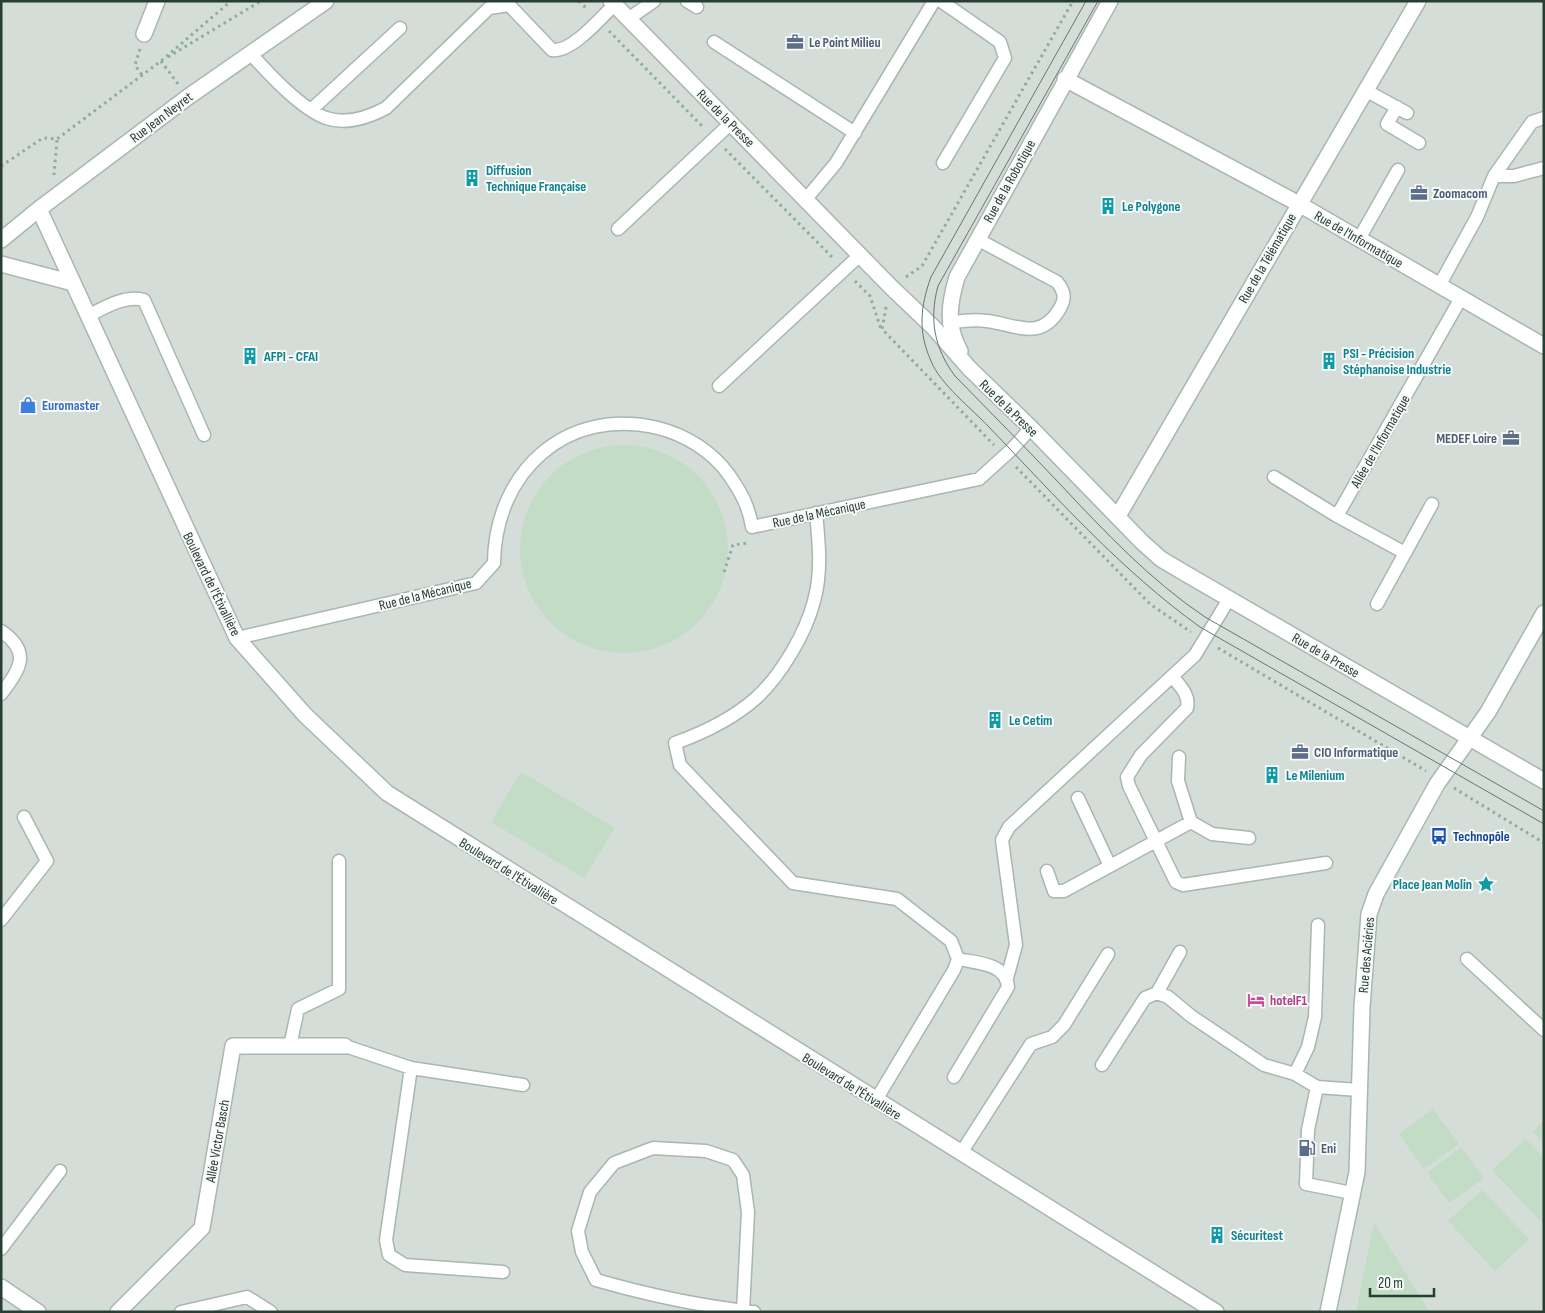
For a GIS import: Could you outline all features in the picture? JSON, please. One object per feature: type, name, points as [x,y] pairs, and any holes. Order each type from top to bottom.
[{"type":"street","points":[[144,34],[158,1]]},
{"type":"street","name":"Rue Jean Neyret","points":[[1,240],[39,209],[188,97],[326,1]]},
{"type":"street","name":"Rue de la Robotique","points":[[969,368],[956,344],[949,323],[950,300],[957,276],[1110,1]]},
{"type":"street","name":"Rue de la Télématique","points":[[1118,516],[1418,1]]},
{"type":"street","name":"Rue de la Presse","points":[[613,3],[934,328],[969,368],[1031,428],[1142,542],[1162,559],[1544,782]]},
{"type":"street","name":"Rue de l'Informatique","points":[[1066,79],[1299,204],[1544,346]]},
{"type":"street","name":"Boulevard de l'Étivallière","points":[[39,209],[237,638],[305,715],[387,793],[1216,1312]]},
{"type":"street","points":[[1,264],[73,283]]},
{"type":"street","name":"Rue des Aciéries","points":[[1328,1312],[1357,1172],[1362,1007],[1369,914],[1376,894],[1437,784],[1468,737],[1488,712],[1544,613]]},
{"type":"street","name":"Allée Victor Basch","points":[[118,1312],[202,1228],[233,1046],[345,1046]]},
{"type":"street","points":[[1,1287],[38,1312]]},
{"type":"lane","points":[[628,19],[654,1]]},
{"type":"lane","points":[[806,199],[836,164],[934,1]]},
{"type":"lane","points":[[941,1],[1000,42],[1005,58],[943,163]]},
{"type":"lane","points":[[250,53],[287,92],[312,109],[327,118],[351,120],[370,116],[386,108],[489,8],[509,5],[552,50],[560,51],[569,46],[598,21],[613,3]]},
{"type":"lane","points":[[312,109],[400,28]]},
{"type":"lane","points":[[714,42],[854,132]]},
{"type":"lane","points":[[1365,90],[1402,110],[1387,124],[1419,143]]},
{"type":"lane","points":[[1439,286],[1477,218],[1494,176],[1532,122],[1544,118]]},
{"type":"lane","points":[[618,230],[730,123]]},
{"type":"lane","points":[[1494,176],[1514,176],[1544,168]]},
{"type":"lane","points":[[1359,239],[1398,170]]},
{"type":"lane","points":[[949,323],[968,320],[1027,329],[1042,328],[1052,322],[1064,302],[1064,291],[1057,282],[977,239]]},
{"type":"lane","points":[[719,386],[860,255]]},
{"type":"lane","points":[[88,316],[114,303],[135,298],[144,300],[204,435]]},
{"type":"lane","name":"Allée de l'Informatique","points":[[1338,516],[1462,298]]},
{"type":"lane","name":"Rue de la Mécanique","points":[[237,638],[476,583],[494,563],[495,542],[500,517],[510,491],[524,471],[546,450],[569,436],[594,427],[621,423],[644,425],[667,430],[688,439],[710,454],[724,467],[747,505],[752,527],[979,479],[1011,450],[1031,428]]},
{"type":"lane","points":[[1274,477],[1338,516],[1405,553]]},
{"type":"lane","points":[[1377,604],[1432,504]]},
{"type":"lane","points":[[816,513],[818,568],[815,600],[804,630],[778,672],[755,698],[704,732],[675,743],[680,765],[793,883],[897,899],[951,941],[958,959],[954,970],[876,1100]]},
{"type":"lane","points":[[954,1077],[1008,987],[1007,978],[1016,945],[1002,840],[1010,827],[1202,646],[1229,599]]},
{"type":"lane","points":[[1,631],[14,639],[21,652],[21,663],[1,694]]},
{"type":"lane","points":[[1172,676],[1189,701],[1187,708],[1142,755],[1127,777],[1129,786],[1176,882],[1183,885],[1326,863]]},
{"type":"lane","points":[[1179,757],[1178,781],[1191,822],[1212,834],[1249,838]]},
{"type":"lane","points":[[1078,798],[1110,866]]},
{"type":"lane","points":[[1,920],[47,861],[24,817]]},
{"type":"lane","points":[[1047,871],[1054,891],[1058,892],[1157,842],[1191,822]]},
{"type":"lane","points":[[290,1046],[298,1010],[339,989],[339,861]]},
{"type":"lane","points":[[1295,1074],[1308,1047],[1315,1016],[1318,925]]},
{"type":"lane","points":[[1102,1065],[1145,998],[1157,993],[1180,952]]},
{"type":"lane","points":[[960,1153],[1031,1044],[1052,1037],[1064,1024],[1108,954]]},
{"type":"lane","points":[[958,959],[989,965],[1002,971],[1007,978]]},
{"type":"lane","points":[[1467,959],[1544,1030]]},
{"type":"lane","points":[[1157,993],[1168,997],[1191,1016],[1264,1065],[1295,1074],[1317,1087],[1359,1090]]},
{"type":"lane","points":[[345,1046],[411,1068],[523,1085]]},
{"type":"lane","points":[[411,1068],[386,1240],[389,1255],[405,1265],[503,1272]]},
{"type":"lane","points":[[1317,1087],[1308,1130],[1306,1184],[1352,1193]]},
{"type":"lane","points":[[653,1148],[706,1151],[733,1160],[743,1175],[748,1212],[748,1311],[708,1307],[633,1291],[596,1280],[582,1252],[578,1231],[590,1192],[614,1163],[653,1148]]},
{"type":"lane","points":[[1,1249],[60,1171]]},
{"type":"lane","points":[[181,1312],[247,1297],[271,1312]]},
{"type":"path","points":[[63,191],[52,173],[57,140],[161,61],[231,1]]},
{"type":"path","points":[[161,61],[261,1]]},
{"type":"path","points":[[580,1],[870,296],[882,329]]},
{"type":"path","points":[[142,75],[135,65],[144,34]]},
{"type":"path","points":[[161,61],[188,97]]},
{"type":"path","points":[[1,166],[43,138],[57,140]]},
{"type":"path","points":[[724,572],[733,545],[751,543]]},
{"type":"shaded area","points":[[1,1],[1544,1],[1544,1312],[1,1312]]},
{"type":"green space","points":[[614,445],[634,445],[654,449],[673,457],[698,475],[711,491],[720,509],[728,539],[724,579],[720,589],[711,607],[698,623],[682,636],[654,649],[634,653],[614,653],[594,649],[575,641],[550,623],[537,607],[524,579],[520,559],[520,539],[524,519],[532,500],[550,475],[566,462],[594,449]]},
{"type":"green space","points":[[521,772],[615,828],[584,878],[491,822]]},
{"type":"green space","points":[[1433,1109],[1459,1144],[1424,1169],[1399,1134]]},
{"type":"green space","points":[[1544,1121],[1544,1143],[1533,1131]]},
{"type":"green space","points":[[1526,1139],[1544,1158],[1544,1225],[1492,1170]]},
{"type":"green space","points":[[1461,1147],[1484,1178],[1449,1203],[1427,1173]]},
{"type":"green space","points":[[1482,1190],[1529,1239],[1495,1271],[1448,1221]]},
{"type":"green space","points":[[1374,1223],[1430,1312],[1356,1312]]},
{"type":"tram line","points":[[1086,1],[931,277],[923,309],[922,330],[935,370],[957,396],[1090,532],[1143,582],[1200,627],[1544,824]]},
{"type":"tram line","points":[[1098,1],[938,286],[935,298],[934,322],[935,333],[942,355],[955,376],[1111,537],[1185,603],[1205,617],[1544,811]]},
{"type":"place","name":"Le Point Milieu","points":[[795,42]]},
{"type":"place","name":"Diffusion Technique Française","points":[[472,178]]},
{"type":"place","name":"Zoomacom","points":[[1419,193]]},
{"type":"place","name":"Le Polygone","points":[[1108,206]]},
{"type":"place","name":"AFPI - CFAI","points":[[250,356]]},
{"type":"place","name":"PSI - Précision Stéphanoise Industrie","points":[[1329,361]]},
{"type":"place","name":"Euromaster","points":[[28,405]]},
{"type":"place","name":"MEDEF Loire","points":[[1511,438]]},
{"type":"place","name":"Le Cetim","points":[[995,720]]},
{"type":"place","name":"CIO Informatique","points":[[1300,752]]},
{"type":"place","name":"Le Milenium","points":[[1272,775]]},
{"type":"place","name":"Technopôle","points":[[1439,836]]},
{"type":"place","name":"Place Jean Molin","points":[[1486,884]]},
{"type":"place","name":"hotelF1","points":[[1256,1000]]},
{"type":"place","name":"Eni","points":[[1307,1148]]},
{"type":"place","name":"Sécuritest","points":[[1217,1235]]}]
